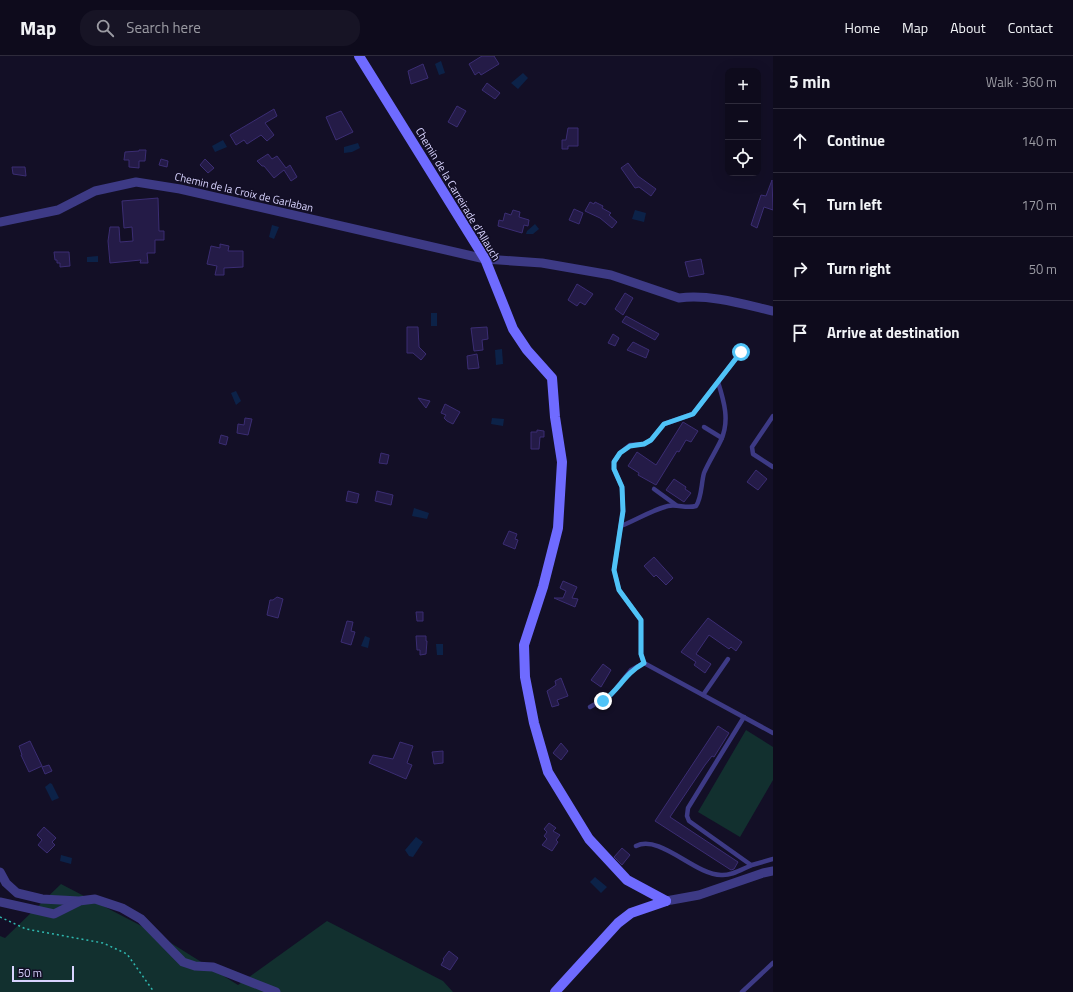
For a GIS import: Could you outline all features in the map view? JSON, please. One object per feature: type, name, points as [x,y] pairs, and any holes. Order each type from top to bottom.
[{"type":"street","name":"Chemin de la Carreirade d'Allauch","points":[[359,56],[485,259],[513,329],[527,350],[552,378],[554,417],[562,462],[558,528],[543,587],[524,645],[525,677],[534,723],[548,772],[590,839],[627,880],[666,901]]},
{"type":"street","name":"Chemin de la Croix de Garlaban","points":[[0,222],[58,210],[95,191],[136,182],[180,189],[485,259],[542,263],[604,274],[634,282],[679,298],[688,296],[732,301],[773,311]]},
{"type":"street","points":[[555,992],[618,923],[631,913],[666,901],[699,895],[773,871]]},
{"type":"street","points":[[0,872],[6,883],[17,893],[42,899],[79,901],[95,900],[122,908],[141,919],[183,962],[195,966],[213,967],[276,992]]},
{"type":"street","points":[[0,902],[54,914],[79,901]]},
{"type":"lane","points":[[741,352],[693,414],[664,424],[651,440],[644,444],[630,446],[620,453],[614,462],[614,469],[622,487],[623,511],[614,570],[619,590],[641,620],[641,654],[644,663],[773,733]]},
{"type":"lane","points":[[654,489],[676,505],[689,508],[696,506],[699,501],[707,465],[722,438],[726,421],[724,402],[718,382]]},
{"type":"lane","points":[[773,416],[752,446],[753,454],[773,467]]},
{"type":"lane","points":[[704,427],[722,438]]},
{"type":"lane","points":[[621,526],[667,507],[676,505]]},
{"type":"lane","points":[[703,695],[728,659]]},
{"type":"lane","points":[[590,707],[611,696],[631,670],[644,663]]},
{"type":"lane","points":[[744,717],[688,808],[687,816],[689,821],[751,865]]},
{"type":"lane","points":[[636,846],[651,844],[671,853],[697,868],[720,876],[731,874],[751,865],[773,859]]},
{"type":"lane","points":[[742,992],[773,963]]},
{"type":"path","points":[[0,917],[26,929],[103,943],[127,954],[154,992]]},
{"type":"green space","points":[[746,730],[773,747],[773,780],[740,837],[698,812]]},
{"type":"green space","points":[[61,884],[155,933],[238,985],[327,921],[443,981],[453,992],[0,992],[0,936],[5,938]]},
{"type":"water","points":[[441,61],[445,73],[439,75],[435,64]]},
{"type":"water","points":[[523,73],[528,78],[518,89],[511,83]]},
{"type":"water","points":[[223,140],[227,147],[215,152],[212,146]]},
{"type":"water","points":[[358,143],[360,148],[352,152],[344,153],[344,147]]},
{"type":"water","points":[[635,210],[646,213],[644,222],[632,219]]},
{"type":"water","points":[[535,224],[539,229],[533,234],[526,234],[527,231]]},
{"type":"water","points":[[272,225],[279,227],[274,239],[269,237]]},
{"type":"water","points":[[98,256],[98,262],[87,262],[87,257]]},
{"type":"water","points":[[431,313],[437,313],[437,326],[431,326]]},
{"type":"water","points":[[502,349],[503,364],[496,365],[495,350]]},
{"type":"water","points":[[236,391],[241,401],[236,405],[231,393]]},
{"type":"water","points":[[492,418],[504,419],[503,426],[491,424]]},
{"type":"water","points":[[414,508],[429,513],[427,519],[412,516]]},
{"type":"water","points":[[365,636],[370,638],[368,648],[361,646]]},
{"type":"water","points":[[436,644],[443,644],[443,655],[437,655]]},
{"type":"water","points":[[50,783],[52,784],[59,798],[52,801],[45,787]]},
{"type":"water","points":[[416,837],[423,842],[413,857],[409,856],[405,850]]},
{"type":"water","points":[[61,855],[72,858],[71,864],[60,861]]},
{"type":"water","points":[[595,877],[607,887],[601,893],[590,882]]},
{"type":"building","points":[[482,56],[494,56],[499,64],[481,75],[479,72],[475,75],[469,64]]},
{"type":"building","points":[[423,64],[428,78],[411,84],[408,71]]},
{"type":"building","points":[[487,83],[500,93],[495,99],[482,90]]},
{"type":"building","points":[[457,106],[466,111],[457,127],[448,122]]},
{"type":"building","points":[[274,109],[277,116],[265,123],[274,135],[267,141],[261,135],[247,144],[244,140],[236,145],[230,135]]},
{"type":"building","points":[[341,111],[353,132],[336,140],[326,117]]},
{"type":"building","points":[[568,128],[578,128],[578,146],[568,146],[568,149],[562,149],[562,140],[566,140]]},
{"type":"building","points":[[146,150],[145,161],[139,161],[139,168],[129,167],[129,160],[124,160],[125,152]]},
{"type":"building","points":[[268,154],[272,159],[277,156],[286,168],[290,165],[297,177],[291,181],[284,170],[274,178],[264,166],[257,161]]},
{"type":"building","points":[[161,159],[168,161],[167,167],[159,165]]},
{"type":"building","points":[[205,159],[214,168],[208,173],[200,165]]},
{"type":"building","points":[[628,163],[638,176],[656,189],[651,196],[639,187],[635,188],[621,168]]},
{"type":"building","points":[[12,167],[25,167],[26,176],[13,174]]},
{"type":"building","points":[[772,180],[773,210],[764,207],[757,228],[751,225],[761,195],[766,196]]},
{"type":"building","points":[[158,198],[159,231],[164,231],[164,240],[155,240],[155,253],[147,253],[148,263],[140,263],[141,260],[110,263],[108,241],[110,227],[119,227],[120,242],[133,241],[132,227],[124,228],[122,201]]},
{"type":"building","points":[[590,202],[594,204],[595,202],[603,206],[602,208],[611,213],[609,215],[617,222],[612,228],[600,218],[585,211]]},
{"type":"building","points":[[574,209],[583,213],[579,224],[569,220]]},
{"type":"building","points":[[513,210],[520,212],[519,217],[529,220],[528,226],[524,225],[522,233],[498,226],[499,220],[503,221],[505,213],[511,215]]},
{"type":"building","points":[[220,244],[229,246],[228,251],[243,251],[243,267],[224,268],[224,275],[215,275],[217,266],[207,264],[211,246],[220,248]]},
{"type":"building","points":[[54,252],[69,252],[70,266],[60,267],[60,263],[57,263],[57,260],[55,260]]},
{"type":"building","points":[[701,259],[704,274],[689,277],[685,262]]},
{"type":"building","points":[[577,284],[593,294],[585,305],[580,302],[577,306],[568,300]]},
{"type":"building","points":[[625,293],[633,298],[623,315],[615,309]]},
{"type":"building","points":[[626,316],[659,334],[655,340],[622,322]]},
{"type":"building","points":[[407,327],[418,327],[419,347],[426,354],[421,360],[413,353],[407,353]]},
{"type":"building","points":[[487,327],[488,339],[482,340],[483,350],[474,351],[471,328]]},
{"type":"building","points":[[613,334],[619,338],[615,346],[608,343]]},
{"type":"building","points":[[633,342],[649,350],[646,358],[627,350]]},
{"type":"building","points":[[477,354],[479,368],[468,369],[467,356]]},
{"type":"building","points":[[418,398],[430,401],[426,408]]},
{"type":"building","points":[[445,404],[460,412],[453,424],[444,418],[446,415],[441,413]]},
{"type":"building","points":[[245,418],[252,419],[248,435],[237,433],[238,424],[244,425]]},
{"type":"building","points":[[683,422],[698,431],[691,442],[686,440],[679,452],[677,451],[656,485],[638,475],[639,473],[628,466],[637,452],[656,465]]},
{"type":"building","points":[[537,430],[544,431],[544,437],[540,437],[539,449],[531,449],[531,432],[537,432]]},
{"type":"building","points":[[221,435],[228,437],[226,445],[219,443]]},
{"type":"building","points":[[381,453],[389,455],[387,464],[379,463]]},
{"type":"building","points":[[756,470],[767,479],[758,490],[747,482]]},
{"type":"building","points":[[674,479],[686,487],[685,489],[691,493],[684,502],[666,490]]},
{"type":"building","points":[[348,491],[359,494],[357,503],[346,501]]},
{"type":"building","points":[[377,491],[393,495],[391,505],[375,501]]},
{"type":"building","points":[[509,531],[517,534],[515,539],[518,540],[515,549],[503,544]]},
{"type":"building","points":[[654,557],[673,578],[666,585],[656,575],[654,577],[644,566]]},
{"type":"building","points":[[563,581],[577,587],[572,598],[578,599],[575,607],[554,598],[563,598],[566,591],[560,588]]},
{"type":"building","points":[[277,597],[283,599],[278,618],[267,615],[270,600]]},
{"type":"building","points":[[416,612],[423,612],[423,621],[417,621]]},
{"type":"building","points":[[708,618],[742,642],[736,651],[731,647],[729,649],[709,635],[696,654],[711,664],[705,673],[694,665],[696,662],[681,652]]},
{"type":"building","points":[[347,621],[353,622],[351,631],[355,632],[351,645],[341,642]]},
{"type":"building","points":[[416,636],[426,636],[426,654],[420,655],[420,650],[417,650]]},
{"type":"building","points":[[603,664],[611,670],[601,687],[591,680]]},
{"type":"building","points":[[561,678],[568,696],[557,700],[559,705],[552,707],[547,691],[556,685],[555,681]]},
{"type":"building","points":[[718,726],[729,733],[714,757],[712,756],[705,765],[670,817],[738,862],[734,869],[731,870],[655,821]]},
{"type":"building","points":[[30,741],[42,766],[29,772],[21,755],[19,746]]},
{"type":"building","points":[[400,742],[413,746],[407,763],[412,765],[406,779],[369,763],[373,755],[393,759]]},
{"type":"building","points":[[561,743],[568,751],[561,760],[553,753]]},
{"type":"building","points":[[443,751],[443,763],[434,764],[432,752]]},
{"type":"building","points":[[49,765],[52,771],[45,774],[42,767]]},
{"type":"building","points":[[549,823],[556,828],[553,831],[560,835],[556,840],[558,842],[552,851],[542,845],[547,839],[544,836],[547,832],[544,829]]},
{"type":"building","points":[[44,827],[56,838],[52,842],[55,845],[47,853],[38,845],[42,840],[37,835]]},
{"type":"building","points":[[622,848],[630,855],[622,865],[614,857]]},
{"type":"building","points":[[449,951],[458,958],[450,970],[441,965],[444,960],[443,959]]},
{"type":"route","points":[[603,701],[611,696],[631,670],[644,663],[641,654],[641,620],[619,590],[614,570],[623,511],[622,487],[614,469],[614,462],[620,453],[630,446],[644,444],[651,440],[657,430],[664,424],[693,414],[741,352]]}]
